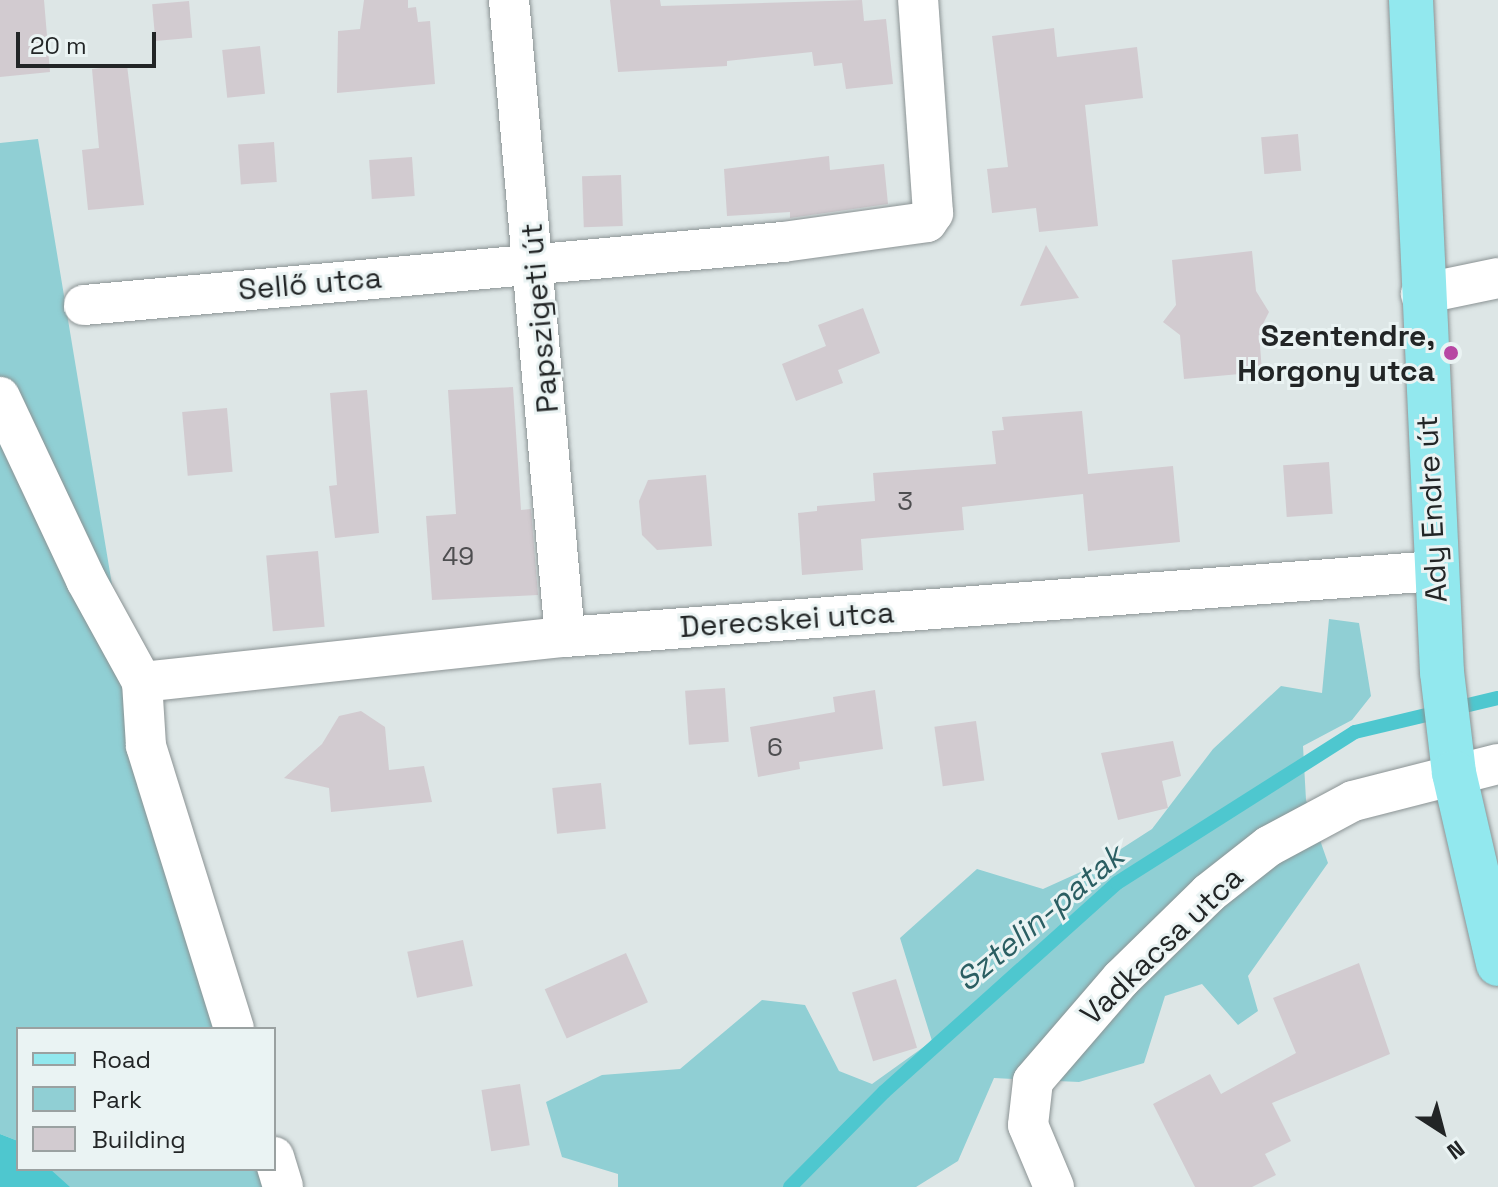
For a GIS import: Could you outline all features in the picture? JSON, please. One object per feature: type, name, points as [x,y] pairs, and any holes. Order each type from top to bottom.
[{"type":"main road","name":"Ady Endre út","points":[[1411,0],[1421,294],[1442,672],[1452,760],[1498,964]]},
{"type":"street","name":"Papszigeti út","points":[[509,0],[536,262],[565,637]]},
{"type":"street","name":"Sellő utca","points":[[84,305],[783,242],[927,222],[933,213],[918,0]]},
{"type":"street","points":[[1421,294],[1498,278]]},
{"type":"street","points":[[0,397],[86,580],[142,682],[146,746],[233,1027]]},
{"type":"street","name":"Derecskei utca","points":[[142,682],[565,637],[1434,571]]},
{"type":"street","name":"Vadkacsa utca","points":[[1054,1187],[1028,1125],[1033,1081],[1121,979],[1209,893],[1269,846],[1353,801],[1452,760],[1498,764]]},
{"type":"street","points":[[276,1164],[283,1187]]},
{"type":"green space","points":[[38,139],[124,657],[225,1027],[16,1027],[16,1140],[0,1134],[0,143]]},
{"type":"green space","points":[[1329,619],[1359,623],[1371,696],[1352,720],[1303,746],[1306,800],[1328,863],[1248,976],[1258,1011],[1238,1025],[1202,984],[1165,996],[1144,1063],[1079,1082],[994,1078],[958,1161],[916,1187],[618,1187],[618,1174],[562,1157],[546,1102],[602,1075],[680,1069],[762,1000],[805,1005],[839,1071],[872,1084],[932,1041],[900,938],[977,869],[1043,889],[1096,865],[1152,829],[1213,749],[1281,686],[1322,693]]},
{"type":"green space","points":[[50,1171],[264,1171],[264,1187],[50,1187]]},
{"type":"shaded area","points":[[0,1134],[16,1140],[16,1171],[52,1171],[70,1187],[0,1187]]},
{"type":"building","points":[[0,0],[44,0],[50,72],[0,77]]},
{"type":"building","points":[[364,0],[408,0],[408,8],[416,7],[418,22],[430,21],[435,84],[337,93],[338,31],[360,29]]},
{"type":"building","points":[[610,0],[660,0],[661,6],[862,0],[864,21],[886,19],[893,84],[846,89],[842,63],[814,66],[812,52],[727,61],[727,66],[618,72]]},
{"type":"building","points":[[189,1],[192,38],[155,41],[152,4]]},
{"type":"building","points":[[1054,28],[1057,57],[1137,47],[1143,98],[1085,105],[1098,226],[1039,232],[1036,208],[992,213],[987,169],[1008,167],[992,36]]},
{"type":"building","points":[[260,46],[265,94],[227,98],[222,50]]},
{"type":"building","points":[[127,65],[144,205],[88,210],[82,150],[99,148],[92,69]]},
{"type":"building","points":[[1298,134],[1301,171],[1264,174],[1261,137]]},
{"type":"building","points":[[274,142],[277,182],[241,184],[238,145]]},
{"type":"building","points":[[829,156],[830,170],[884,164],[888,204],[790,218],[790,212],[727,216],[724,169]]},
{"type":"building","points":[[412,157],[415,196],[372,199],[369,160]]},
{"type":"building","points":[[621,175],[623,226],[584,227],[582,176]]},
{"type":"building","points":[[1046,245],[1079,298],[1020,306]]},
{"type":"building","points":[[1252,251],[1256,291],[1269,312],[1259,332],[1262,372],[1184,379],[1180,335],[1163,322],[1176,305],[1172,260]]},
{"type":"building","points":[[863,308],[880,353],[838,370],[843,383],[796,401],[782,364],[826,346],[818,325]]},
{"type":"building","points":[[513,387],[521,510],[531,509],[538,595],[432,600],[426,516],[456,514],[448,390]]},
{"type":"building","points":[[367,390],[379,533],[335,538],[329,486],[337,485],[330,393]]},
{"type":"building","points":[[227,408],[233,472],[188,476],[182,412]]},
{"type":"building","points":[[1082,411],[1088,474],[1173,466],[1180,542],[1088,551],[1083,494],[962,507],[964,530],[861,539],[863,570],[802,575],[798,513],[817,511],[817,506],[875,501],[873,473],[996,464],[992,431],[1004,430],[1002,417]]},
{"type":"building","points":[[1329,462],[1333,514],[1287,517],[1283,465]]},
{"type":"building","points":[[706,475],[712,546],[657,550],[642,535],[639,501],[648,480]]},
{"type":"building","points":[[318,551],[325,627],[273,631],[266,556]]},
{"type":"building","points":[[725,688],[729,742],[689,745],[685,691]]},
{"type":"building","points":[[875,690],[883,749],[799,762],[800,769],[758,777],[750,727],[835,712],[833,697]]},
{"type":"building","points":[[361,711],[385,727],[389,770],[424,766],[432,802],[331,812],[329,788],[284,778],[322,744],[339,716]]},
{"type":"building","points":[[976,721],[984,780],[943,786],[934,727]]},
{"type":"building","points":[[1173,741],[1181,776],[1162,781],[1168,808],[1118,820],[1101,753]]},
{"type":"building","points":[[601,783],[606,829],[557,834],[552,788]]},
{"type":"building","points":[[463,940],[473,986],[417,998],[407,952]]},
{"type":"building","points":[[626,953],[648,1002],[567,1039],[545,989]]},
{"type":"building","points":[[1359,963],[1390,1054],[1272,1103],[1291,1141],[1265,1154],[1276,1175],[1252,1187],[1195,1187],[1153,1104],[1210,1074],[1221,1094],[1296,1053],[1273,998]]},
{"type":"building","points":[[896,979],[917,1048],[873,1061],[852,992]]},
{"type":"building","points":[[520,1084],[530,1145],[491,1151],[481,1090]]},
{"type":"waterway","name":"Sztelin-patak","points":[[790,1187],[884,1092],[1117,883],[1355,732],[1498,698]]},
{"type":"place","name":"Szentendre, Horgony utca","points":[[1451,353]]}]
